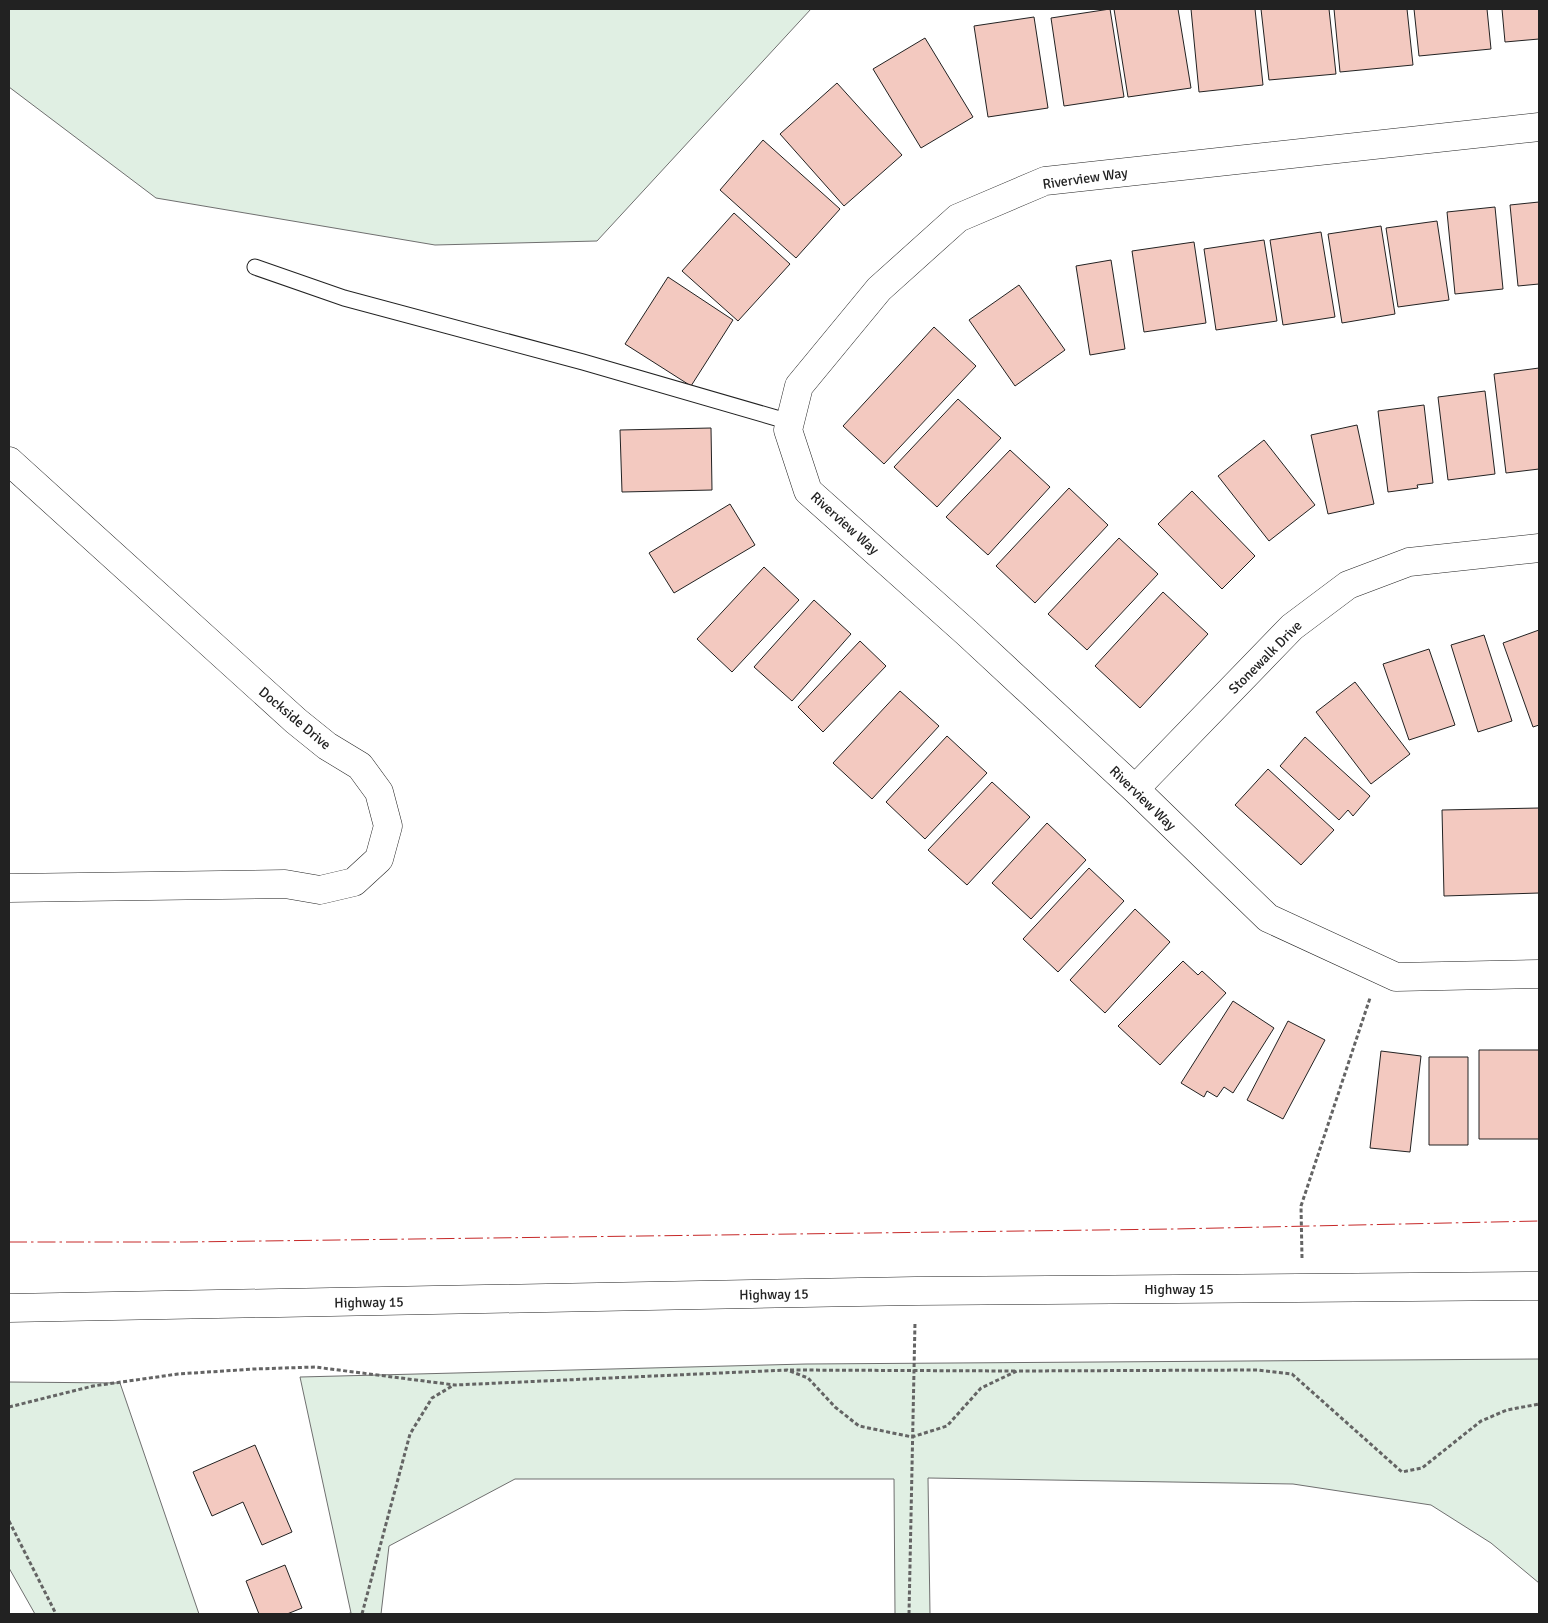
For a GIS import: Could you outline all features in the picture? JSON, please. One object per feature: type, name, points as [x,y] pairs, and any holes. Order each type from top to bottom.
[{"type":"street","name":"Riverview Way","points":[[1539,127],[1045,181],[958,218],[879,289],[799,386],[788,430],[808,491],[967,633],[1135,789],[1268,918],[1396,977],[1539,974]]},
{"type":"street","name":"Dockside Drive","points":[[9,461],[296,722],[327,746],[360,766],[379,792],[388,826],[379,859],[354,882],[320,890],[285,884],[9,888]]},
{"type":"street","name":"Stonewalk Drive","points":[[1135,789],[1292,627],[1348,585],[1409,562],[1539,548]]},
{"type":"street","name":"Highway 15","points":[[9,1308],[915,1291],[1539,1286]]},
{"type":"lane","points":[[255,267],[344,298],[583,362],[790,422]]},
{"type":"path","points":[[1302,1288],[1301,1206],[1380,969]]},
{"type":"path","points":[[909,1614],[915,1291]]},
{"type":"path","points":[[9,1407],[93,1386],[178,1374],[314,1367],[454,1385],[787,1370],[1258,1370],[1292,1374],[1402,1472],[1422,1468],[1481,1421],[1507,1410],[1539,1404]]},
{"type":"path","points":[[787,1370],[808,1378],[834,1407],[859,1426],[912,1437],[947,1426],[981,1388],[1017,1371]]},
{"type":"path","points":[[362,1614],[410,1434],[432,1398],[454,1385]]},
{"type":"path","points":[[9,1521],[56,1614]]},
{"type":"green space","points":[[9,9],[811,9],[597,241],[435,245],[156,198],[9,87]]},
{"type":"green space","points":[[1539,1359],[1539,1583],[1491,1543],[1431,1505],[1293,1484],[928,1478],[930,1614],[895,1614],[894,1479],[515,1479],[389,1546],[381,1614],[346,1614],[351,1613],[300,1377],[806,1364]]},
{"type":"green space","points":[[9,1382],[120,1383],[199,1614],[35,1614],[9,1568]]},
{"type":"building","points":[[1110,9],[1124,97],[1064,106],[1051,18]]},
{"type":"building","points":[[1114,9],[1178,9],[1191,88],[1128,97]]},
{"type":"building","points":[[1191,9],[1255,9],[1263,85],[1199,92]]},
{"type":"building","points":[[1261,9],[1329,9],[1336,74],[1269,80]]},
{"type":"building","points":[[1334,9],[1407,9],[1413,65],[1340,72]]},
{"type":"building","points":[[1414,9],[1487,9],[1491,49],[1419,56]]},
{"type":"building","points":[[1502,9],[1539,9],[1539,39],[1505,42]]},
{"type":"building","points":[[1034,17],[1048,108],[988,117],[974,26]]},
{"type":"building","points":[[925,38],[973,117],[921,148],[873,69]]},
{"type":"building","points":[[837,83],[902,155],[844,206],[780,134]]},
{"type":"building","points":[[763,140],[840,209],[796,258],[720,190]]},
{"type":"building","points":[[1539,202],[1539,284],[1518,286],[1510,205]]},
{"type":"building","points":[[1495,207],[1503,289],[1455,294],[1447,212]]},
{"type":"building","points":[[734,213],[790,264],[738,321],[682,271]]},
{"type":"building","points":[[1437,221],[1449,300],[1398,307],[1386,228]]},
{"type":"building","points":[[1381,226],[1395,314],[1342,323],[1328,234]]},
{"type":"building","points":[[1321,232],[1335,317],[1283,325],[1270,240]]},
{"type":"building","points":[[1264,240],[1277,321],[1216,330],[1204,249]]},
{"type":"building","points":[[1194,242],[1206,323],[1144,332],[1132,251]]},
{"type":"building","points":[[1111,260],[1125,349],[1090,355],[1076,266]]},
{"type":"building","points":[[668,277],[733,320],[691,386],[625,344]]},
{"type":"building","points":[[1019,285],[1065,350],[1015,386],[969,320]]},
{"type":"building","points":[[934,327],[976,366],[884,464],[843,426]]},
{"type":"building","points":[[1539,368],[1539,469],[1506,473],[1494,374]]},
{"type":"building","points":[[1485,391],[1495,474],[1448,480],[1438,397]]},
{"type":"building","points":[[958,399],[1001,438],[937,507],[894,467]]},
{"type":"building","points":[[1424,405],[1433,483],[1417,485],[1418,488],[1388,492],[1378,411]]},
{"type":"building","points":[[1357,425],[1374,504],[1328,514],[1311,435]]},
{"type":"building","points":[[711,428],[712,490],[622,492],[620,430]]},
{"type":"building","points":[[1264,440],[1315,505],[1269,541],[1218,476]]},
{"type":"building","points":[[1010,450],[1050,487],[988,555],[946,517]]},
{"type":"building","points":[[1069,488],[1108,525],[1035,603],[996,566]]},
{"type":"building","points":[[1192,491],[1255,556],[1222,589],[1158,524]]},
{"type":"building","points":[[730,504],[755,545],[674,593],[649,553]]},
{"type":"building","points":[[1119,538],[1158,574],[1087,650],[1048,614]]},
{"type":"building","points":[[764,567],[799,600],[732,672],[697,639]]},
{"type":"building","points":[[1163,592],[1208,634],[1140,708],[1095,666]]},
{"type":"building","points":[[814,600],[851,634],[792,701],[754,667]]},
{"type":"building","points":[[1539,630],[1539,725],[1533,727],[1503,643]]},
{"type":"building","points":[[1484,635],[1512,721],[1478,732],[1451,645]]},
{"type":"building","points":[[860,641],[886,666],[823,732],[798,707]]},
{"type":"building","points":[[1429,649],[1455,725],[1409,740],[1383,664]]},
{"type":"building","points":[[1355,682],[1410,754],[1371,784],[1316,712]]},
{"type":"building","points":[[900,691],[939,726],[872,799],[833,763]]},
{"type":"building","points":[[947,736],[987,773],[925,839],[886,802]]},
{"type":"building","points":[[1305,737],[1370,796],[1353,816],[1348,810],[1339,820],[1280,766]]},
{"type":"building","points":[[1268,769],[1334,830],[1301,865],[1235,805]]},
{"type":"building","points":[[992,782],[1030,817],[967,885],[928,850]]},
{"type":"building","points":[[1539,808],[1539,893],[1444,896],[1442,810]]},
{"type":"building","points":[[1047,823],[1086,860],[1031,919],[992,883]]},
{"type":"building","points":[[1089,868],[1124,901],[1058,972],[1023,939]]},
{"type":"building","points":[[1135,909],[1170,942],[1105,1013],[1070,980]]},
{"type":"building","points":[[1183,961],[1198,975],[1202,971],[1226,993],[1160,1065],[1118,1026]]},
{"type":"building","points":[[1233,1001],[1274,1028],[1233,1093],[1224,1087],[1217,1097],[1207,1091],[1204,1097],[1181,1083]]},
{"type":"building","points":[[1288,1021],[1325,1040],[1283,1119],[1247,1100]]},
{"type":"building","points":[[1479,1050],[1539,1050],[1539,1139],[1479,1139]]},
{"type":"building","points":[[1381,1051],[1421,1056],[1410,1152],[1370,1148]]},
{"type":"building","points":[[1429,1057],[1468,1057],[1468,1145],[1429,1145]]},
{"type":"building","points":[[255,1445],[292,1532],[262,1545],[243,1502],[212,1516],[193,1472]]},
{"type":"building","points":[[285,1565],[302,1608],[287,1614],[259,1614],[246,1581]]},
{"type":"power","points":[[9,1242],[186,1242],[1174,1229],[1539,1221]]}]
